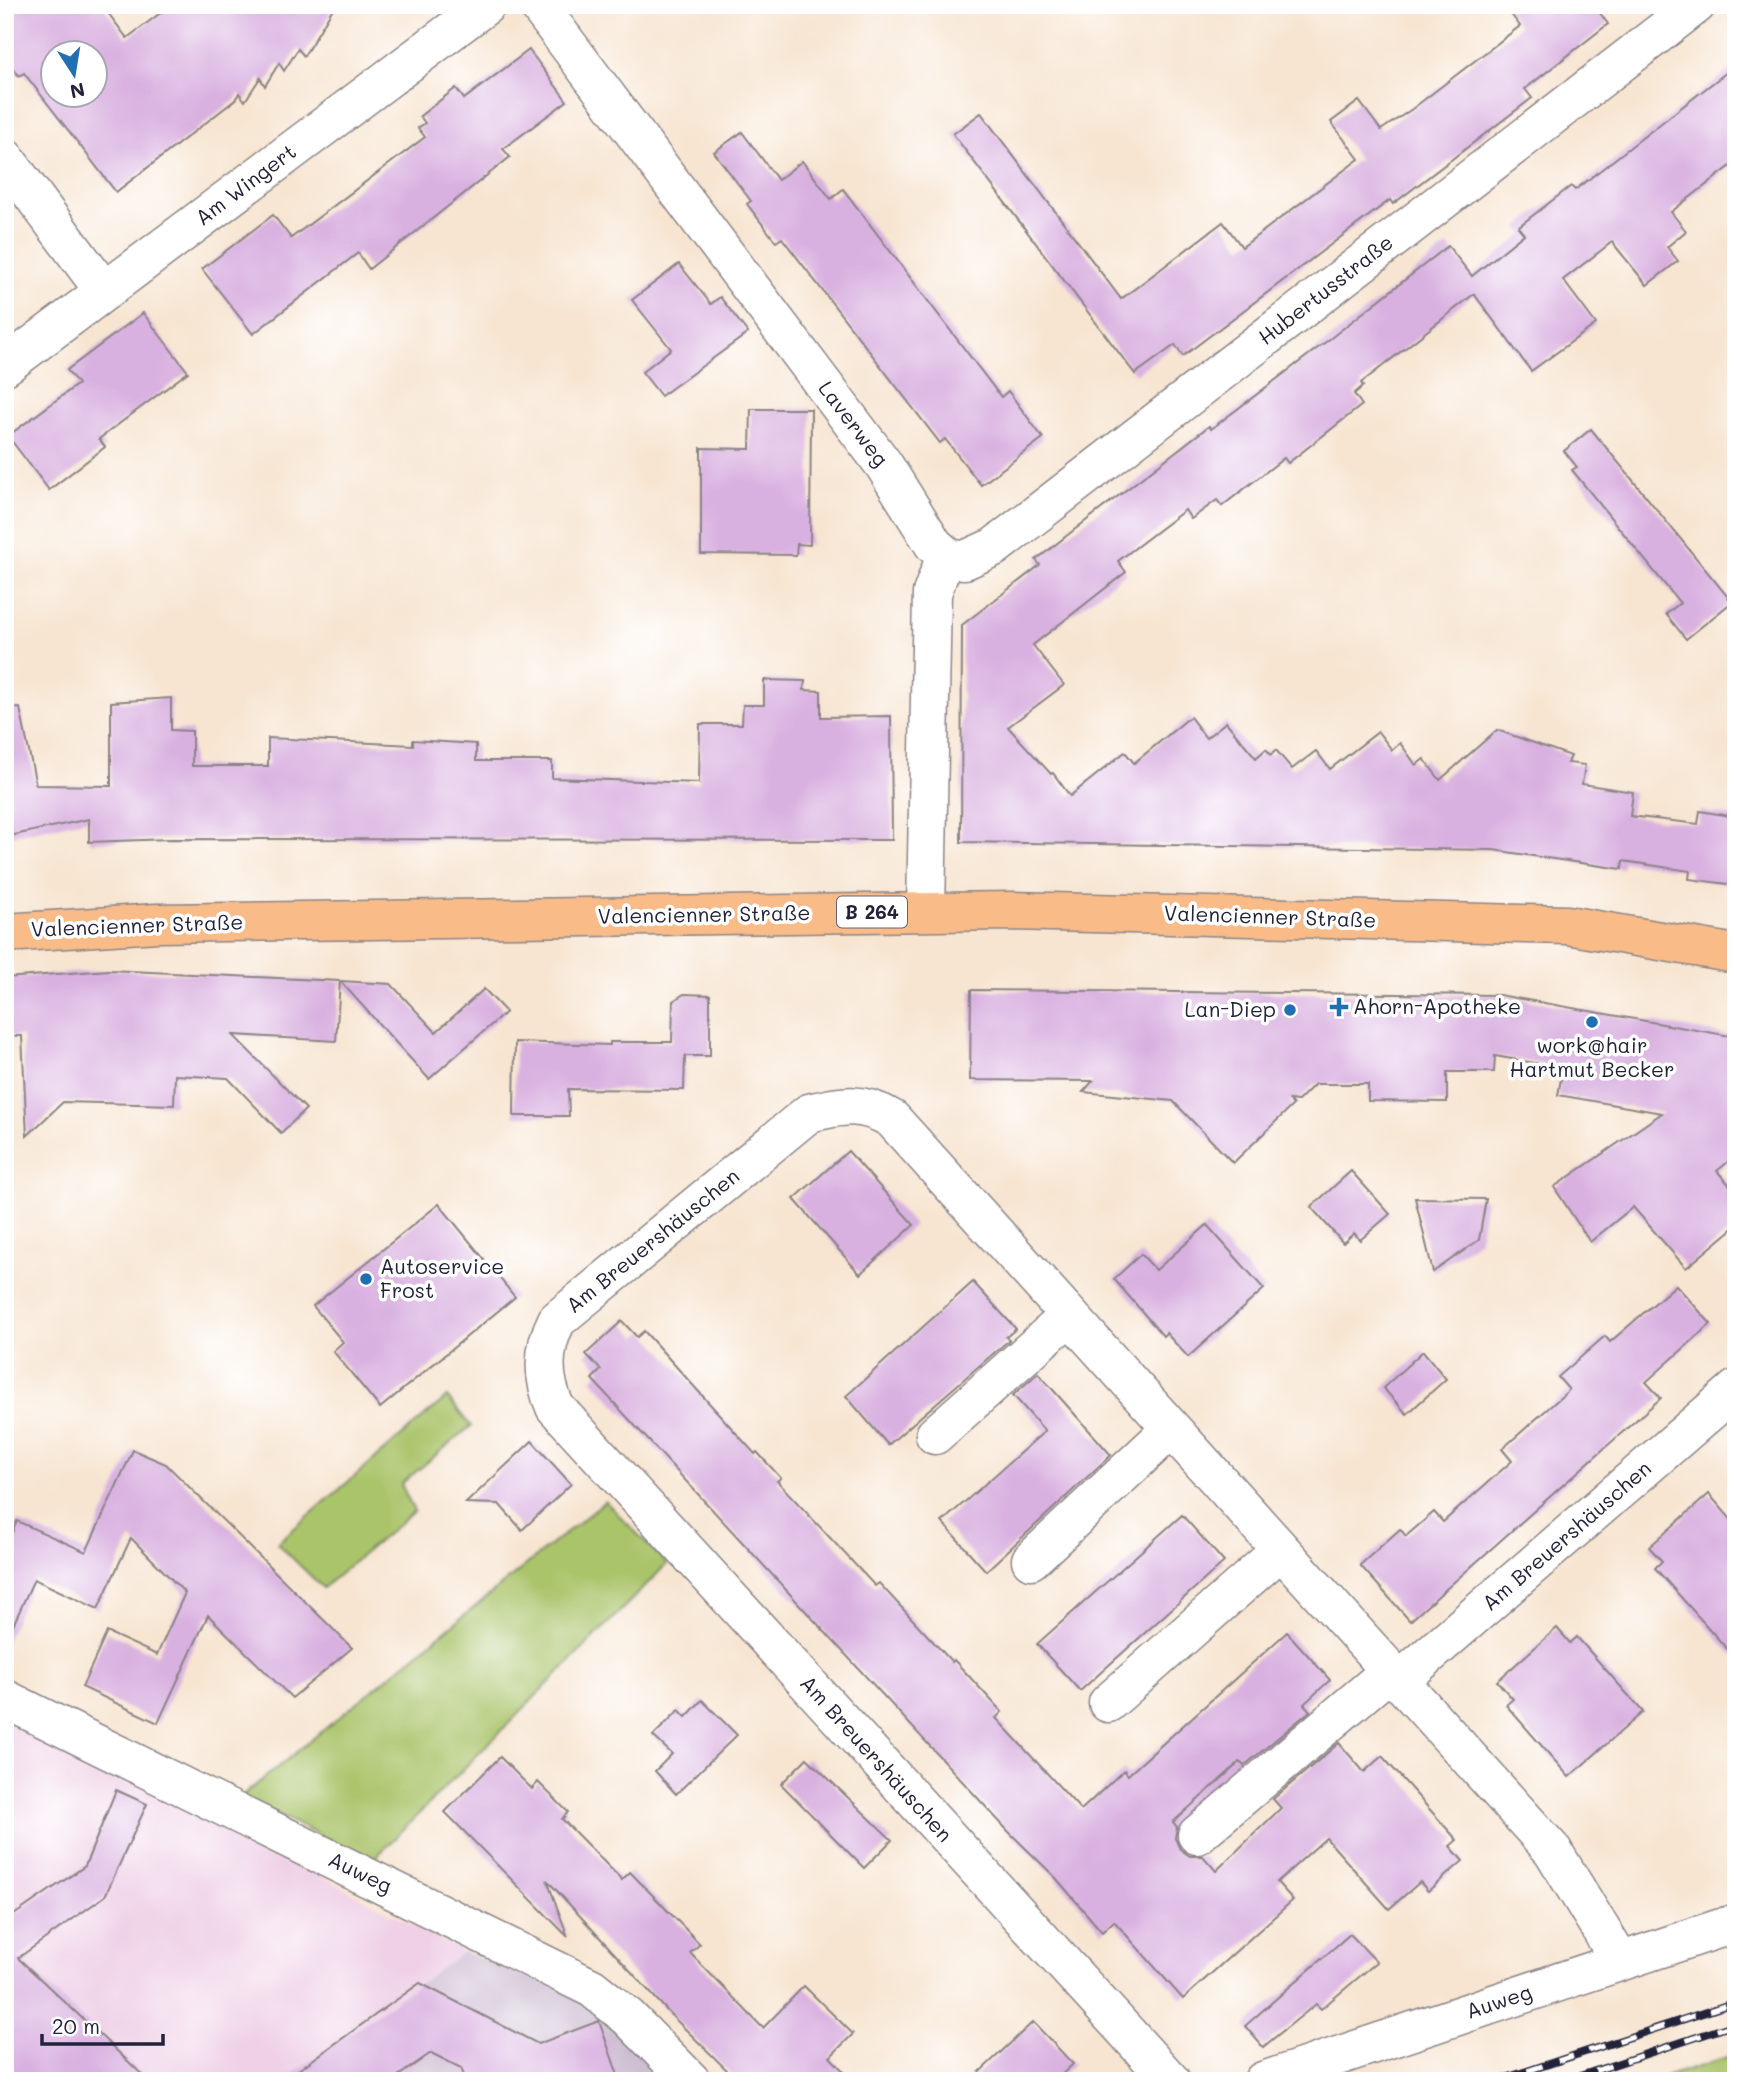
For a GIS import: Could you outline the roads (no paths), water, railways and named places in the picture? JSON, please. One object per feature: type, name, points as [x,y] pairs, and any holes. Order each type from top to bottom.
[{"type":"main road","name":"Valencienner Straße","points":[[5,933],[157,923],[1037,911],[1567,925],[1736,954]]},
{"type":"street","name":"Am Wingert","points":[[5,366],[486,5]]},
{"type":"street","name":"Laverweg","points":[[538,5],[884,465],[934,545],[950,559]]},
{"type":"street","name":"Hubertusstraße","points":[[950,559],[965,560],[994,547],[1696,5]]},
{"type":"street","points":[[5,158],[104,291]]},
{"type":"street","points":[[926,911],[932,593],[940,571],[950,559]]},
{"type":"street","name":"Am Breuershäuschen","points":[[1171,2081],[564,1418],[555,1407],[545,1385],[547,1340],[557,1320],[809,1112],[837,1107],[872,1107],[892,1119],[1553,1852],[1620,1961]]},
{"type":"street","points":[[936,1435],[1069,1316]]},
{"type":"street","name":"Am Breuershäuschen","points":[[1394,1677],[1736,1389]]},
{"type":"street","points":[[1031,1560],[1171,1429]]},
{"type":"street","points":[[1108,1703],[1280,1551]]},
{"type":"street","points":[[1197,1835],[1394,1677]]},
{"type":"street","name":"Auweg","points":[[5,1699],[592,1988],[628,2017],[691,2081]]},
{"type":"street","name":"Auweg","points":[[1263,2081],[1736,1923]]},
{"type":"railway","points":[[1497,2081],[1736,2002]]},
{"type":"railway","points":[[1565,2081],[1736,2024]]},
{"type":"place","name":"Ahorn-Apotheke","points":[[1339,1007]]},
{"type":"place","name":"Lan-Diep","points":[[1290,1010]]},
{"type":"place","name":"work@hair Hartmut Becker","points":[[1592,1022]]},
{"type":"place","name":"Autoservice Frost","points":[[366,1279]]}]
